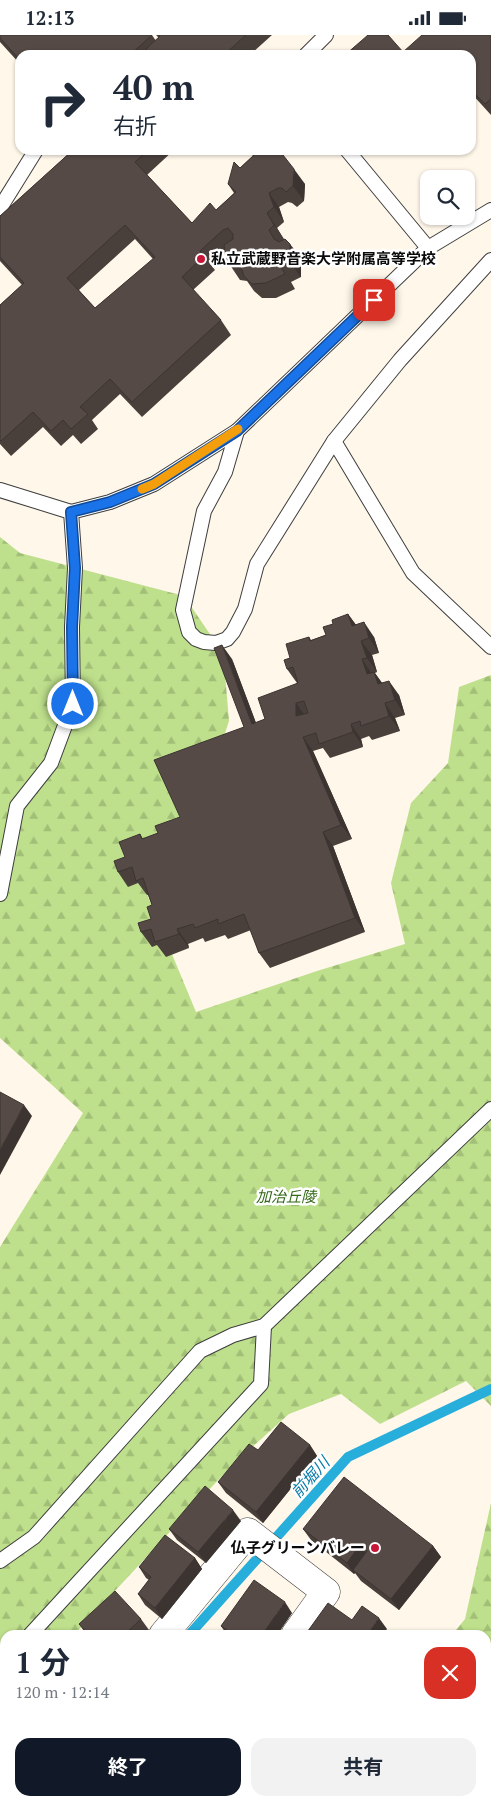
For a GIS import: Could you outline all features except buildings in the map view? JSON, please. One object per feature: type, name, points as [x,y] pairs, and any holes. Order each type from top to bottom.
[{"type":"street","points":[[168,1630],[258,1539],[326,1592],[298,1630]]},
{"type":"lane","points":[[311,50],[326,35]]},
{"type":"lane","points":[[0,208],[33,155]]},
{"type":"lane","points":[[351,155],[428,248]]},
{"type":"lane","points":[[0,490],[71,512],[110,502],[154,484],[237,431],[428,248],[491,210]]},
{"type":"lane","points":[[237,431],[225,472],[204,511],[183,611],[189,632],[196,639],[204,642],[216,643],[227,639],[233,632],[245,609],[257,564],[334,441],[400,360],[491,260]]},
{"type":"lane","points":[[334,441],[413,573],[491,647]]},
{"type":"lane","points":[[0,894],[17,806],[51,763],[73,704],[72,627],[75,568],[71,512]]},
{"type":"lane","points":[[0,1561],[34,1537],[200,1351],[233,1335],[264,1326],[491,1109]]},
{"type":"lane","points":[[35,1630],[261,1384],[264,1326]]},
{"type":"green space","name":"加治丘陵","points":[[0,537],[20,553],[184,596],[216,643],[224,662],[229,721],[193,830],[142,882],[196,1012],[317,971],[405,944],[391,883],[411,803],[448,763],[459,687],[491,675],[491,1406],[466,1381],[380,1424],[341,1394],[289,1414],[220,1478],[79,1630],[0,1630],[0,1247],[83,1113],[0,1038]]},
{"type":"green space","points":[[491,1503],[491,1630],[456,1630],[465,1619]]},
{"type":"waterway","name":"前堀川","points":[[193,1630],[348,1457],[491,1389]]},
{"type":"slow traffic","points":[[142,489],[154,484],[238,429]]},
{"type":"place","name":"私立武蔵野音楽大学附属高等学校","points":[[201,259]]},
{"type":"place","name":"仏子グリーンバレー","points":[[375,1548]]},
{"type":"route","points":[[73,704],[72,627],[75,568],[71,512],[110,502],[154,484],[237,431],[374,300]]}]
